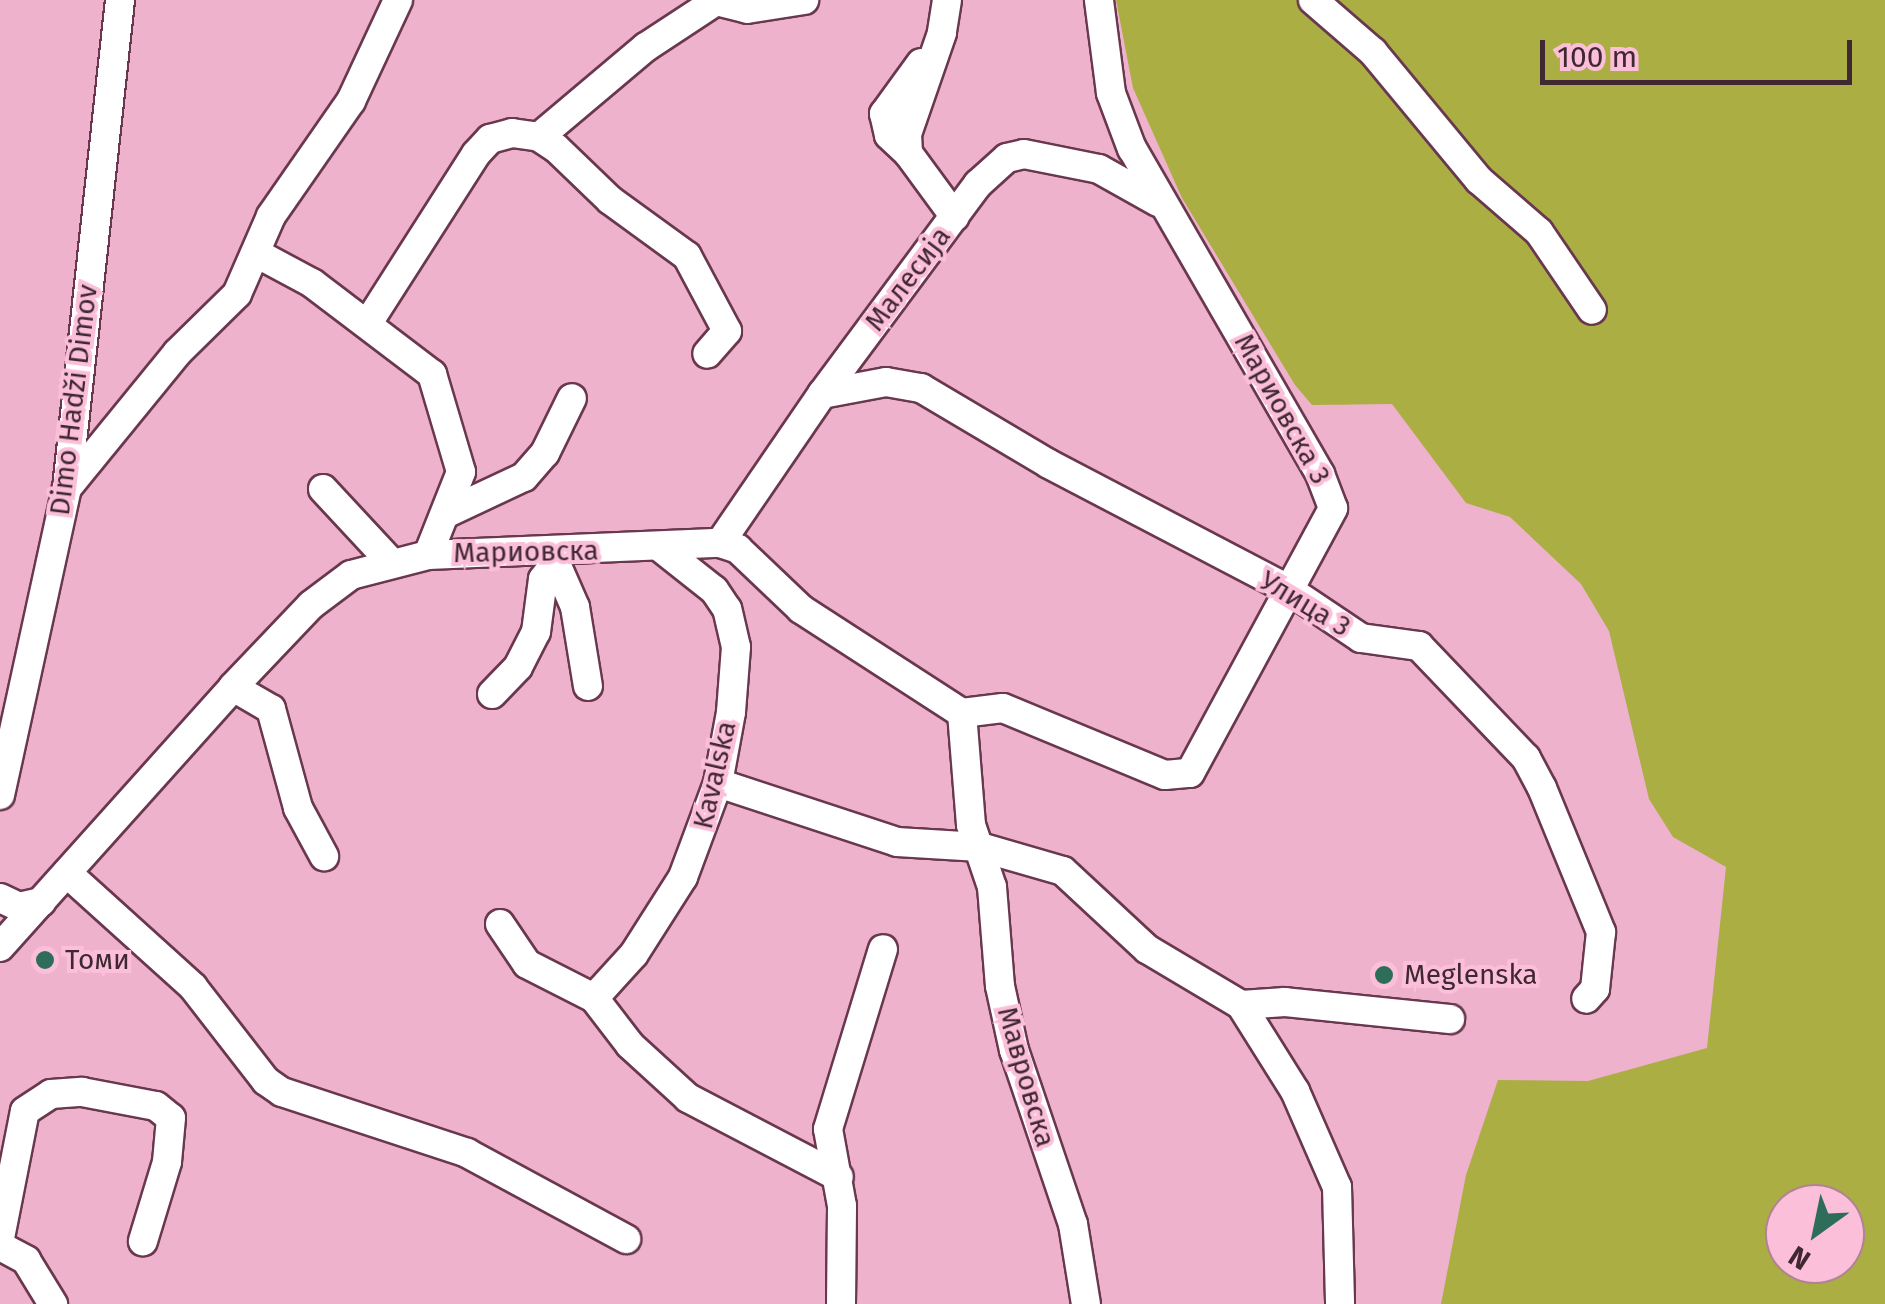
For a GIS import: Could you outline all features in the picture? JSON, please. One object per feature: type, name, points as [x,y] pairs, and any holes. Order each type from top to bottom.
[{"type":"street","name":"Dimo Hadži Dimov","points":[[0,795],[67,488],[120,0]]},
{"type":"street","points":[[67,488],[177,354],[237,294],[271,216],[351,101],[398,0]]},
{"type":"street","points":[[368,324],[490,138],[539,136],[596,95],[646,46],[716,0],[747,9],[804,0]]},
{"type":"street","points":[[947,0],[942,33],[911,119],[908,153],[954,216]]},
{"type":"street","points":[[1099,0],[1111,92],[1163,205]]},
{"type":"street","points":[[1313,0],[1373,52],[1479,180],[1538,232],[1592,310]]},
{"type":"street","points":[[539,136],[696,267],[727,331],[707,354]]},
{"type":"street","name":"Малесија","points":[[720,543],[822,394],[954,216],[1007,158],[1024,154],[1100,169],[1163,205]]},
{"type":"street","name":"Мариовска 3","points":[[962,713],[1003,708],[1181,778],[1217,725],[1288,588],[1330,519],[1329,491],[1163,205]]},
{"type":"street","points":[[256,253],[368,324],[432,374],[461,472],[428,555]]},
{"type":"street","name":"Улица 3","points":[[822,394],[886,382],[921,388],[1048,464],[1288,588],[1361,638],[1419,646],[1526,758],[1602,932],[1594,989],[1586,999]]},
{"type":"street","points":[[447,513],[524,477],[545,453],[572,398]]},
{"type":"street","points":[[322,489],[390,561]]},
{"type":"street","points":[[720,543],[738,549],[802,609],[962,713],[972,825],[980,848]]},
{"type":"street","name":"Мариовска","points":[[0,946],[233,687],[334,586],[390,561],[428,555],[552,558],[720,543]]},
{"type":"street","name":"Kavalska","points":[[594,998],[634,954],[683,878],[718,783],[731,712],[734,627],[714,590],[662,548]]},
{"type":"street","points":[[552,558],[575,606],[588,686]]},
{"type":"street","points":[[492,694],[529,645],[543,579],[552,558]]},
{"type":"street","points":[[233,687],[271,709],[298,808],[324,856]]},
{"type":"street","points":[[718,783],[778,808],[898,842],[980,848],[1063,871],[1147,949],[1241,1005],[1295,1091],[1337,1187],[1340,1303]]},
{"type":"street","name":"Мавровска","points":[[980,848],[992,886],[1000,986],[1014,1050],[1073,1224],[1086,1304]]},
{"type":"street","points":[[67,873],[193,987],[266,1081],[282,1092],[467,1153],[626,1239]]},
{"type":"street","points":[[0,898],[19,908],[41,902]]},
{"type":"street","points":[[500,924],[527,964],[594,998],[630,1045],[688,1098],[839,1178]]},
{"type":"street","points":[[841,1304],[839,1178],[830,1118],[883,948]]},
{"type":"street","points":[[1241,1005],[1284,1002],[1450,1018]]},
{"type":"street","points":[[0,1238],[25,1111],[52,1094],[82,1092],[156,1106],[170,1118],[167,1162],[142,1241]]},
{"type":"street","points":[[0,1246],[26,1260],[53,1304]]},
{"type":"shaded area","points":[[1116,0],[1885,0],[1885,1304],[1441,1304],[1466,1175],[1498,1080],[1588,1081],[1707,1048],[1726,867],[1673,837],[1649,799],[1609,631],[1581,584],[1510,517],[1466,503],[1392,404],[1312,405],[1295,385],[1182,198],[1133,88]]},
{"type":"place","name":"Томи","points":[[45,960]]},
{"type":"place","name":"Meglenska","points":[[1384,975]]}]
